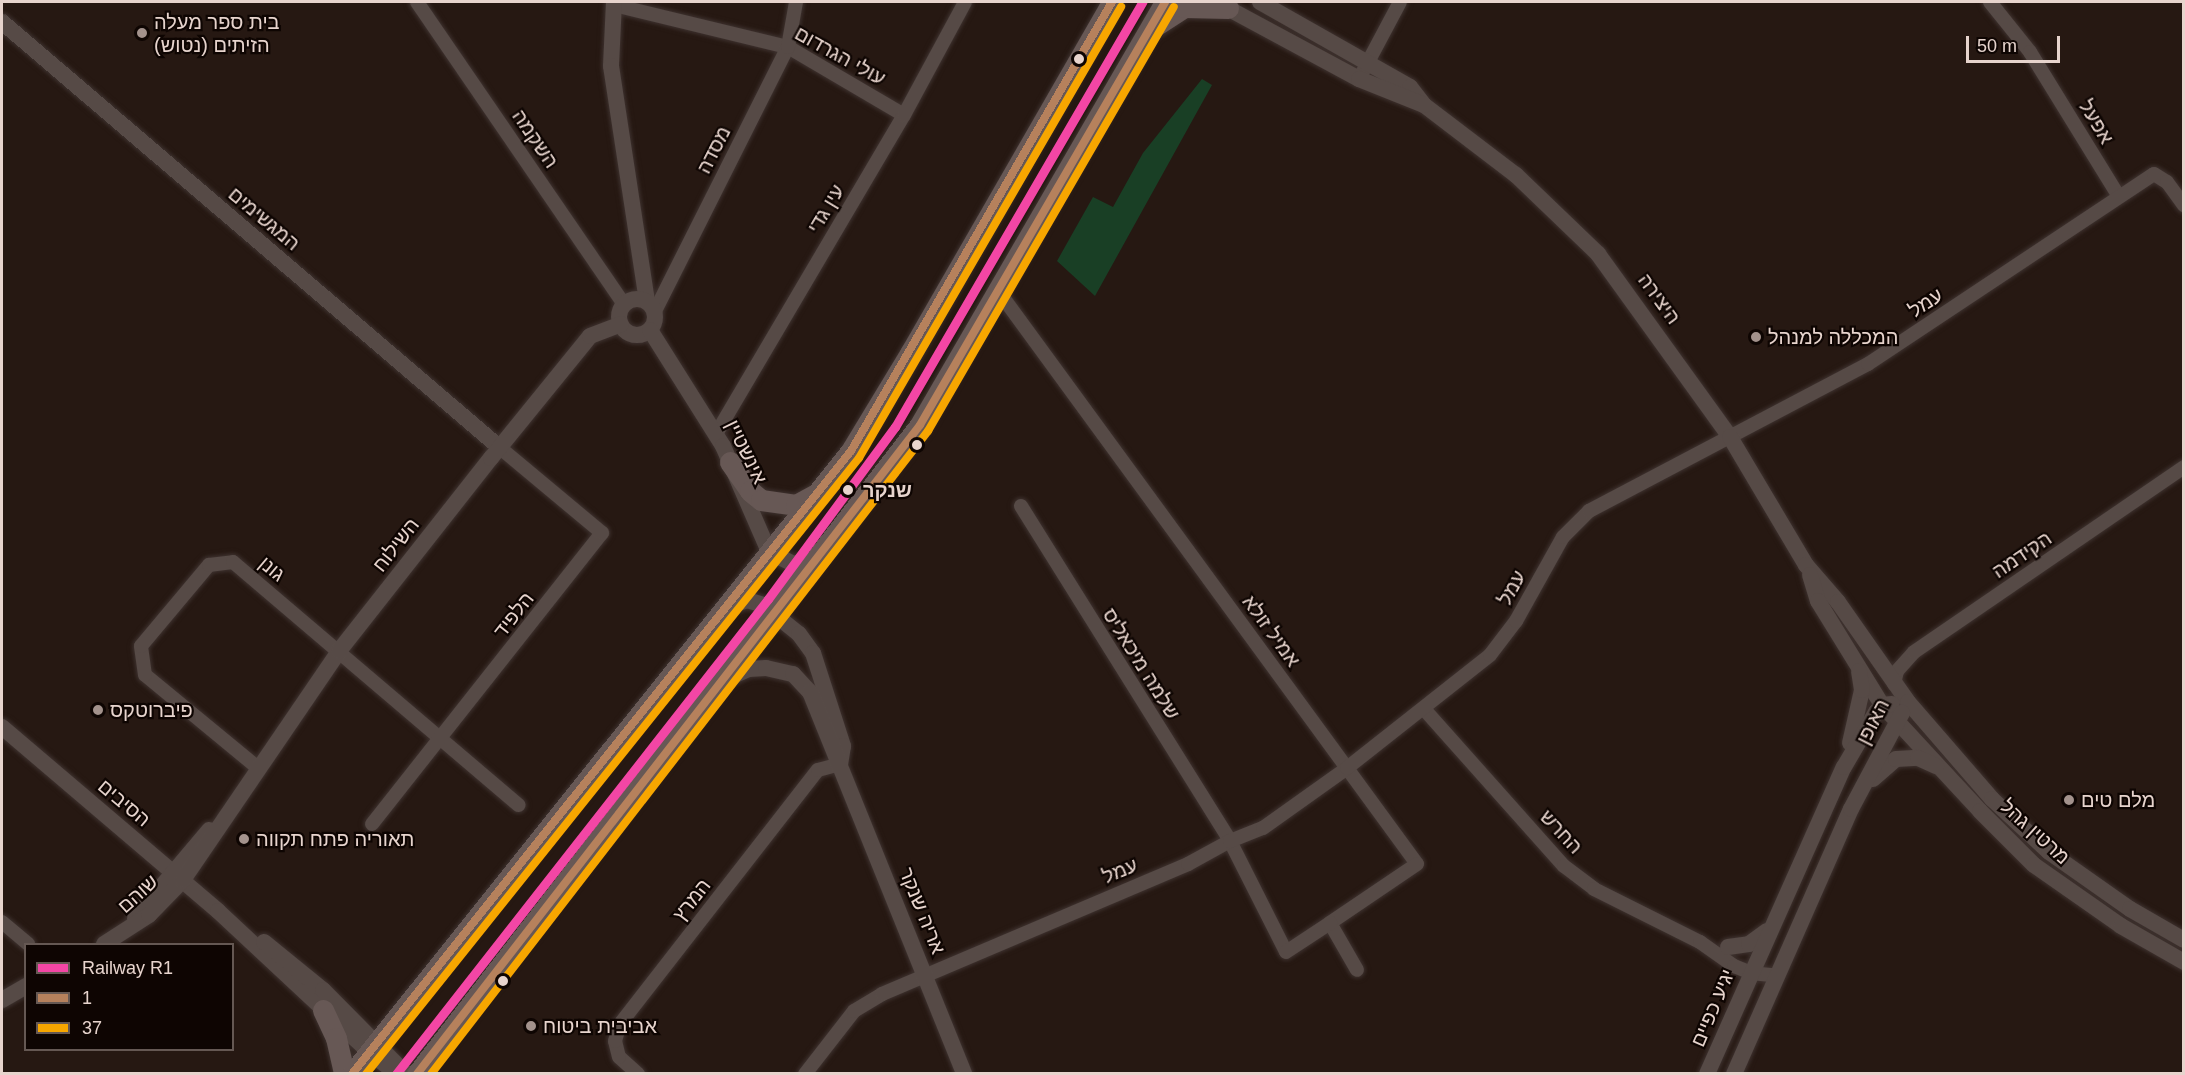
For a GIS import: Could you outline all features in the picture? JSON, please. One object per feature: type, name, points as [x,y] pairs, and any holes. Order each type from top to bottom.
[{"type":"main road","points":[[352,1074],[815,495],[883,401],[1112,2]]},
{"type":"main road","points":[[417,1074],[920,426],[1165,2]]},
{"type":"main road","points":[[1138,47],[1174,10],[1197,4],[1222,5]]},
{"type":"main road","points":[[730,462],[750,491],[761,501],[796,505],[815,495]]},
{"type":"main road","points":[[323,1010],[336,1038],[344,1074]]},
{"type":"street","name":"השקמה","points":[[417,2],[620,299]]},
{"type":"street","name":"מסדה","points":[[651,306],[788,47],[796,2]]},
{"type":"street","name":"עין גדי","points":[[716,434],[904,115],[965,2]]},
{"type":"street","name":"היצירה","points":[[1260,2],[1368,61],[1410,87],[1424,105],[1516,176],[1598,254],[1730,437],[1806,566],[1838,602],[1908,702]]},
{"type":"street","points":[[1359,79],[1400,2]]},
{"type":"street","name":"אפעל","points":[[1990,2],[2031,52],[2118,195]]},
{"type":"street","name":"עולי הגרדום","points":[[614,3],[788,47],[904,115]]},
{"type":"street","points":[[614,3],[611,66],[651,306],[650,330],[634,335],[621,324],[619,314],[628,302],[651,306]]},
{"type":"street","name":"היצירה","points":[[1222,5],[1359,79],[1424,105]]},
{"type":"street","name":"המגשימים","points":[[2,22],[500,447]]},
{"type":"street","points":[[2118,195],[2154,174],[2167,182],[2184,205]]},
{"type":"street","name":"עמל","points":[[805,1074],[854,1011],[882,994],[926,978],[1188,864],[1230,841],[1263,828],[1424,709],[1505,638],[1575,522],[1618,493],[1868,364],[2084,222],[2118,195]]},
{"type":"street","name":"אמיל זולא","points":[[999,292],[1417,864],[1330,923]]},
{"type":"street","name":"השילוח","points":[[178,876],[226,814],[339,651],[500,447],[590,336],[621,324]]},
{"type":"street","name":"אינשטיין","points":[[650,330],[716,434],[769,552]]},
{"type":"street","name":"הלפיד","points":[[372,824],[442,740],[602,533],[500,447]]},
{"type":"street","name":"הקידמה","points":[[1894,684],[1897,671],[1914,652],[2184,467]]},
{"type":"street","name":"שלמה מיכאליס","points":[[1021,506],[1115,661],[1230,841],[1286,952],[1330,923]]},
{"type":"street","points":[[769,552],[794,564],[818,558]]},
{"type":"street","name":"גונן","points":[[258,768],[145,675],[141,646],[209,565],[233,562],[519,804]]},
{"type":"street","name":"היצירה","points":[[1806,566],[1818,601],[1882,705]]},
{"type":"street","name":"אריה שנקר","points":[[724,608],[747,600],[775,614],[813,653],[843,746],[840,764]]},
{"type":"street","name":"אריה שנקר","points":[[723,681],[749,669],[766,668],[803,681],[840,764],[964,1074]]},
{"type":"street","points":[[1844,766],[1862,690],[1858,668]]},
{"type":"street","name":"האופן","points":[[1754,966],[1844,766],[1882,705],[1908,702]]},
{"type":"street","name":"האופן","points":[[1778,976],[1851,809],[1908,702]]},
{"type":"street","name":"מרטין גהל","points":[[1908,702],[1992,799],[2049,852],[2130,909],[2184,940]]},
{"type":"street","name":"מרטין גהל","points":[[1882,705],[2034,865],[2121,926],[2184,962]]},
{"type":"street","name":"החרש","points":[[1424,709],[1564,866],[1594,889],[1700,942],[1778,976]]},
{"type":"street","name":"הסיבים","points":[[2,727],[218,910],[323,1010],[406,1074]]},
{"type":"street","points":[[1851,809],[1872,780],[1896,759],[1918,758],[1940,768]]},
{"type":"street","name":"המרץ","points":[[638,1074],[619,1057],[615,1041],[620,1024],[818,770],[840,764]]},
{"type":"street","name":"שוהם","points":[[112,941],[160,906],[178,876]]},
{"type":"street","name":"הסיבים","points":[[218,910],[276,952],[373,1047],[397,1074]]},
{"type":"street","points":[[2,922],[26,943]]},
{"type":"street","points":[[1330,923],[1358,970]]},
{"type":"street","points":[[1728,947],[1753,942],[1772,926]]},
{"type":"street","name":"החרש","points":[[1700,942],[1728,947],[1754,966]]},
{"type":"street","name":"יגיע כפיים","points":[[1707,1074],[1754,966]]},
{"type":"street","points":[[1734,1074],[1778,976]]},
{"type":"street","points":[[2,1000],[24,987]]},
{"type":"green space","points":[[1202,79],[1212,85],[1095,296],[1057,261],[1093,197],[1113,207],[1143,153]]},
{"type":"rail line","name":"R1","points":[[396,1074],[768,599],[895,427],[1142,2]]},
{"type":"transit line","name":"1","points":[[352,1074],[851,451],[1112,2]]},
{"type":"transit line","name":"1","points":[[417,1074],[920,425],[1165,2]]},
{"type":"transit line","name":"37","points":[[366,1074],[859,458],[1121,7]]},
{"type":"transit line","name":"37","points":[[431,1074],[928,431],[1174,7]]},
{"type":"place","name":"בית ספר מעלה הזיתים (נטוש)","points":[[142,33]]},
{"type":"place","name":"המכללה למנהל","points":[[1756,337]]},
{"type":"place","name":"שנקר","points":[[848,490]]},
{"type":"place","name":"פיברוטקס","points":[[98,710]]},
{"type":"place","name":"מלם טים","points":[[2069,800]]},
{"type":"place","name":"תאוריה פתח תקווה","points":[[244,839]]},
{"type":"place","name":"אביבית ביטוח","points":[[531,1026]]}]
